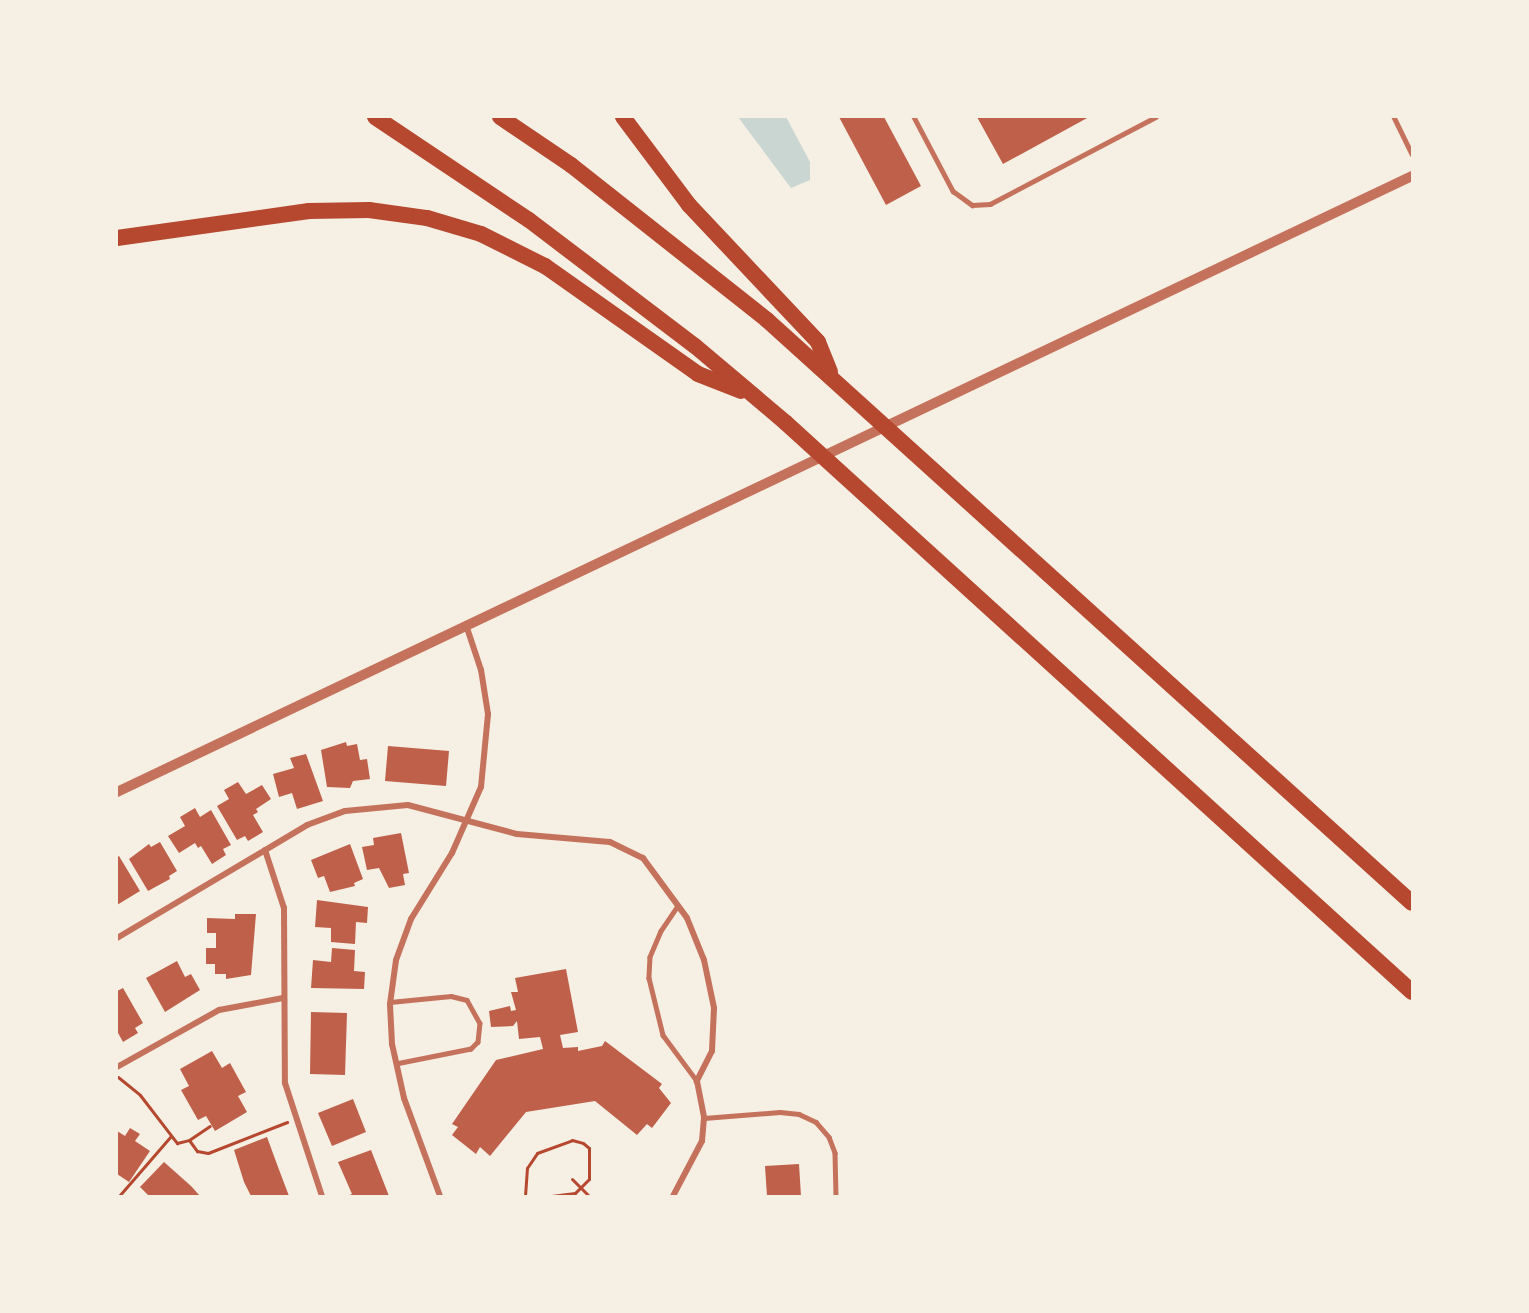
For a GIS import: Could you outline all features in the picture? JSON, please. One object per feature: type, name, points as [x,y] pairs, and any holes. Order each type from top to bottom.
[{"type":"highway","points":[[375,117],[612,281],[753,396],[1412,992]]},
{"type":"highway","points":[[500,117],[572,165],[687,254],[831,375],[1412,903]]},
{"type":"highway","points":[[623,117],[688,205],[818,342],[831,375]]},
{"type":"highway","points":[[117,238],[309,211],[369,210],[427,218],[481,234],[536,261],[582,289],[698,374],[753,396]]},
{"type":"street","points":[[117,792],[467,628],[959,390],[1412,176]]},
{"type":"street","points":[[440,1196],[396,1064],[390,1002],[396,960],[411,919],[468,822],[484,770],[488,723],[481,670],[467,628]]},
{"type":"street","points":[[117,938],[265,850],[327,817],[375,806],[426,808],[468,822],[517,834],[610,842],[644,858],[678,906],[704,960],[714,1008],[712,1051],[697,1081],[704,1118],[702,1141],[673,1196]]},
{"type":"street","points":[[265,850],[284,908],[282,1059],[294,1119],[322,1196]]},
{"type":"street","points":[[117,1067],[219,1010],[283,998]]},
{"type":"lane","points":[[914,117],[953,191],[972,205],[990,204],[1156,117]]},
{"type":"lane","points":[[1394,117],[1412,154]]},
{"type":"lane","points":[[678,906],[660,931],[650,957],[650,978],[663,1035],[697,1081]]},
{"type":"lane","points":[[390,1002],[451,996],[467,1000],[480,1023],[478,1042],[471,1049],[396,1064]]},
{"type":"lane","points":[[704,1118],[780,1112],[800,1114],[816,1122],[829,1137],[835,1153],[836,1196]]},
{"type":"path","points":[[117,1076],[140,1095],[177,1143],[189,1140],[210,1126]]},
{"type":"path","points":[[189,1140],[197,1151],[208,1153],[294,1119]]},
{"type":"path","points":[[118,1196],[171,1136]]},
{"type":"path","points":[[525,1196],[528,1168],[537,1153],[572,1140],[589,1148],[589,1179],[575,1193],[551,1196]]},
{"type":"path","points":[[572,1179],[589,1196]]},
{"type":"shaded area","points":[[738,117],[786,117],[810,162],[810,180],[791,188]]},
{"type":"building","points":[[839,117],[884,117],[921,186],[886,205]]},
{"type":"building","points":[[977,117],[1089,117],[1003,164]]},
{"type":"building","points":[[346,742],[347,746],[357,744],[360,760],[367,759],[370,779],[353,781],[350,788],[327,787],[321,750]]},
{"type":"building","points":[[388,746],[449,751],[446,786],[385,781]]},
{"type":"building","points":[[306,754],[323,801],[297,809],[292,793],[279,797],[273,774],[294,768],[290,758]]},
{"type":"building","points":[[238,782],[246,794],[262,785],[271,799],[256,809],[258,812],[253,815],[263,832],[248,841],[245,836],[237,840],[217,806],[229,799],[224,790]]},
{"type":"building","points":[[195,808],[200,817],[211,810],[231,845],[223,849],[226,855],[212,864],[201,846],[198,848],[195,843],[179,853],[168,836],[185,826],[180,817]]},
{"type":"building","points":[[401,833],[409,873],[403,874],[405,885],[389,888],[379,868],[367,870],[362,847],[374,845],[373,838]]},
{"type":"building","points":[[160,842],[177,871],[169,876],[170,879],[148,891],[129,859],[149,844],[151,847]]},
{"type":"building","points":[[350,844],[363,879],[354,883],[355,886],[330,892],[324,876],[318,878],[311,860]]},
{"type":"building","points":[[119,856],[140,891],[117,905],[117,857]]},
{"type":"building","points":[[317,900],[368,907],[367,923],[356,922],[355,944],[331,942],[331,928],[315,927]]},
{"type":"building","points":[[235,914],[256,914],[251,975],[226,979],[226,974],[215,974],[215,964],[206,964],[206,948],[216,948],[216,933],[207,933],[207,918],[235,919]]},
{"type":"building","points":[[332,948],[355,950],[354,971],[365,972],[364,989],[311,988],[313,960],[331,962]]},
{"type":"building","points":[[177,961],[185,977],[191,974],[200,990],[165,1012],[146,978]]},
{"type":"building","points":[[566,969],[578,1032],[560,1035],[563,1048],[578,1047],[578,1051],[602,1046],[605,1041],[662,1084],[659,1088],[671,1103],[652,1128],[647,1124],[637,1135],[595,1101],[526,1112],[490,1156],[480,1147],[476,1154],[452,1135],[458,1127],[452,1124],[496,1060],[543,1049],[540,1037],[519,1039],[517,1021],[513,1026],[491,1027],[489,1011],[510,1006],[511,1011],[516,1010],[511,992],[518,992],[515,978]]},
{"type":"building","points":[[123,988],[143,1023],[135,1028],[138,1033],[123,1042],[117,1031],[117,991]]},
{"type":"building","points":[[311,1012],[347,1013],[345,1075],[310,1074]]},
{"type":"building","points":[[212,1051],[222,1068],[230,1063],[246,1092],[238,1096],[247,1112],[215,1131],[206,1116],[198,1120],[181,1090],[189,1086],[180,1069]]},
{"type":"building","points":[[353,1099],[366,1132],[332,1146],[318,1113]]},
{"type":"building","points":[[130,1128],[140,1134],[135,1141],[150,1151],[129,1182],[117,1174],[117,1131],[125,1136]]},
{"type":"building","points":[[267,1137],[289,1196],[251,1196],[244,1182],[234,1150]]},
{"type":"building","points":[[371,1150],[389,1196],[347,1196],[352,1194],[338,1162]]},
{"type":"building","points":[[164,1162],[200,1196],[149,1196],[140,1187]]},
{"type":"building","points":[[799,1164],[801,1196],[767,1196],[765,1166]]}]
